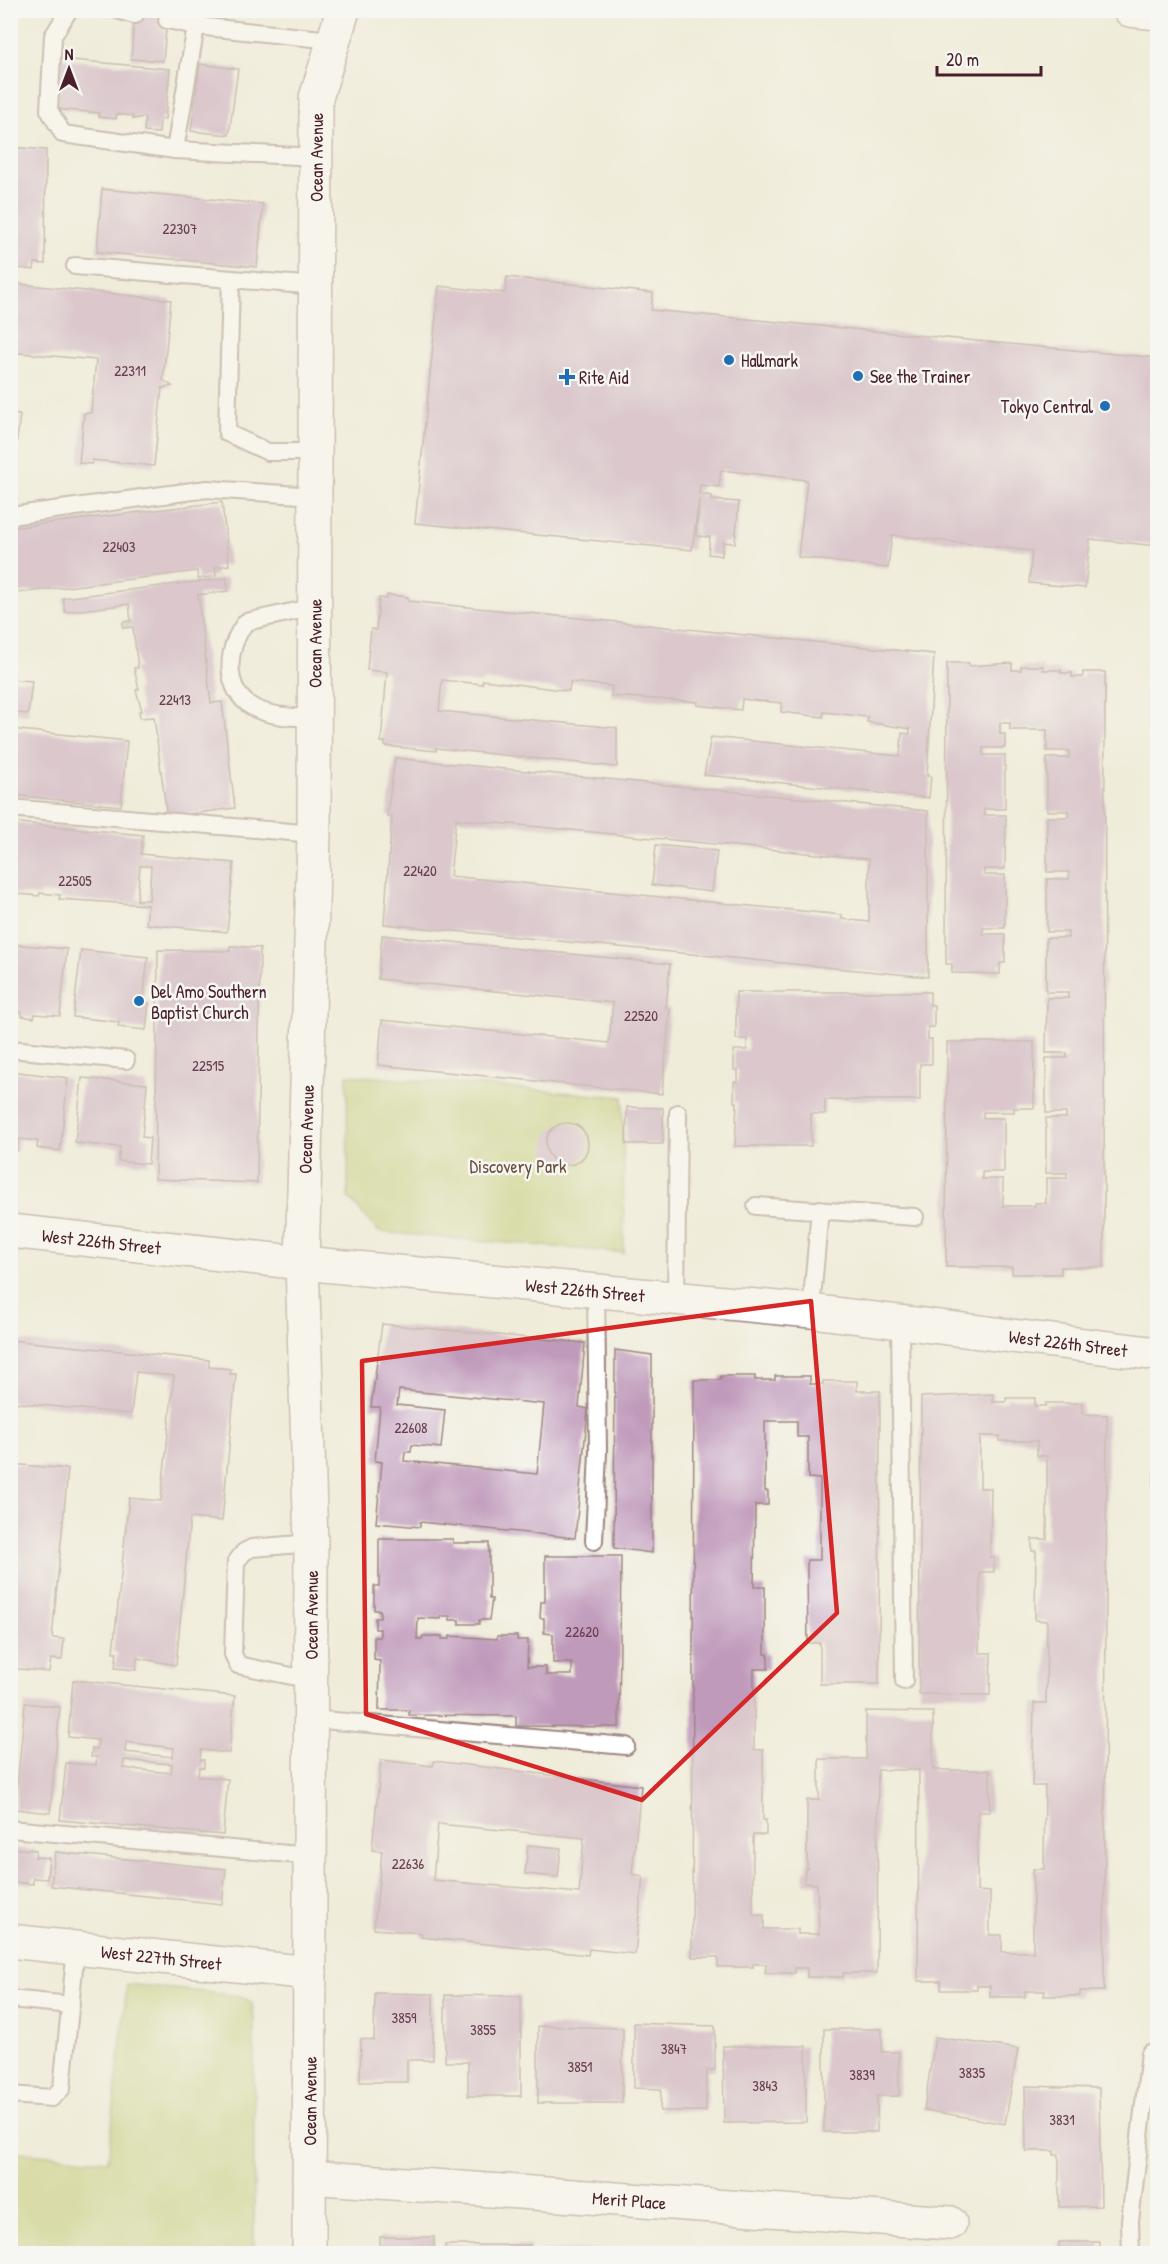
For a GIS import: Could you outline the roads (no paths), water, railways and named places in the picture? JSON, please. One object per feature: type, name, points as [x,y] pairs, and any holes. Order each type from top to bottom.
[{"type":"street","points":[[1130,10],[1158,13]]},
{"type":"street","name":"Ocean Avenue","points":[[309,2253],[311,1544],[302,1263],[314,834],[316,98],[338,25]]},
{"type":"street","name":"West 226th Street","points":[[10,1231],[302,1263],[811,1311],[1158,1354]]},
{"type":"street","name":"West 227th Street","points":[[10,1941],[310,1973]]},
{"type":"street","name":"Merit Place","points":[[309,2177],[950,2223]]},
{"type":"lane","points":[[69,10],[53,36],[49,110],[63,134],[175,150],[316,157]]},
{"type":"lane","points":[[117,10],[135,15]]},
{"type":"lane","points":[[175,150],[196,18]]},
{"type":"lane","points":[[167,20],[196,18],[338,25]]},
{"type":"lane","points":[[75,266],[316,286]]},
{"type":"lane","points":[[231,279],[227,433],[268,452],[315,452]]},
{"type":"lane","points":[[10,516],[207,489],[315,496]]},
{"type":"lane","points":[[314,718],[288,717],[254,707],[234,684],[230,655],[235,639],[246,622],[315,607]]},
{"type":"lane","points":[[10,808],[314,834]]},
{"type":"lane","points":[[10,1049],[126,1060]]},
{"type":"lane","points":[[676,1298],[678,1113]]},
{"type":"lane","points":[[756,1206],[915,1217]]},
{"type":"lane","points":[[811,1311],[820,1209]]},
{"type":"lane","points":[[594,1541],[598,1452],[596,1289]]},
{"type":"lane","points":[[900,1321],[904,1681]]},
{"type":"lane","points":[[311,1544],[252,1548],[244,1552],[236,1563],[233,1654],[238,1665],[249,1669],[311,1680]]},
{"type":"lane","points":[[311,1719],[627,1746]]},
{"type":"lane","points":[[10,1829],[310,1856]]},
{"type":"lane","points":[[10,2095],[52,2098],[62,2088],[76,1948]]},
{"type":"lane","points":[[10,1999],[71,2005]]},
{"type":"lane","points":[[1131,2253],[1130,2221],[1150,2053]]},
{"type":"place","name":"Hallmark","points":[[729,360]]},
{"type":"place","name":"See the Trainer","points":[[858,376]]},
{"type":"place","name":"Rite Aid","points":[[567,377]]},
{"type":"place","name":"Tokyo Central","points":[[1105,406]]},
{"type":"place","name":"Del Amo Southern Baptist Church","points":[[139,1001]]},
{"type":"park label","name":"Discovery Park","points":[[518,1166]]}]
